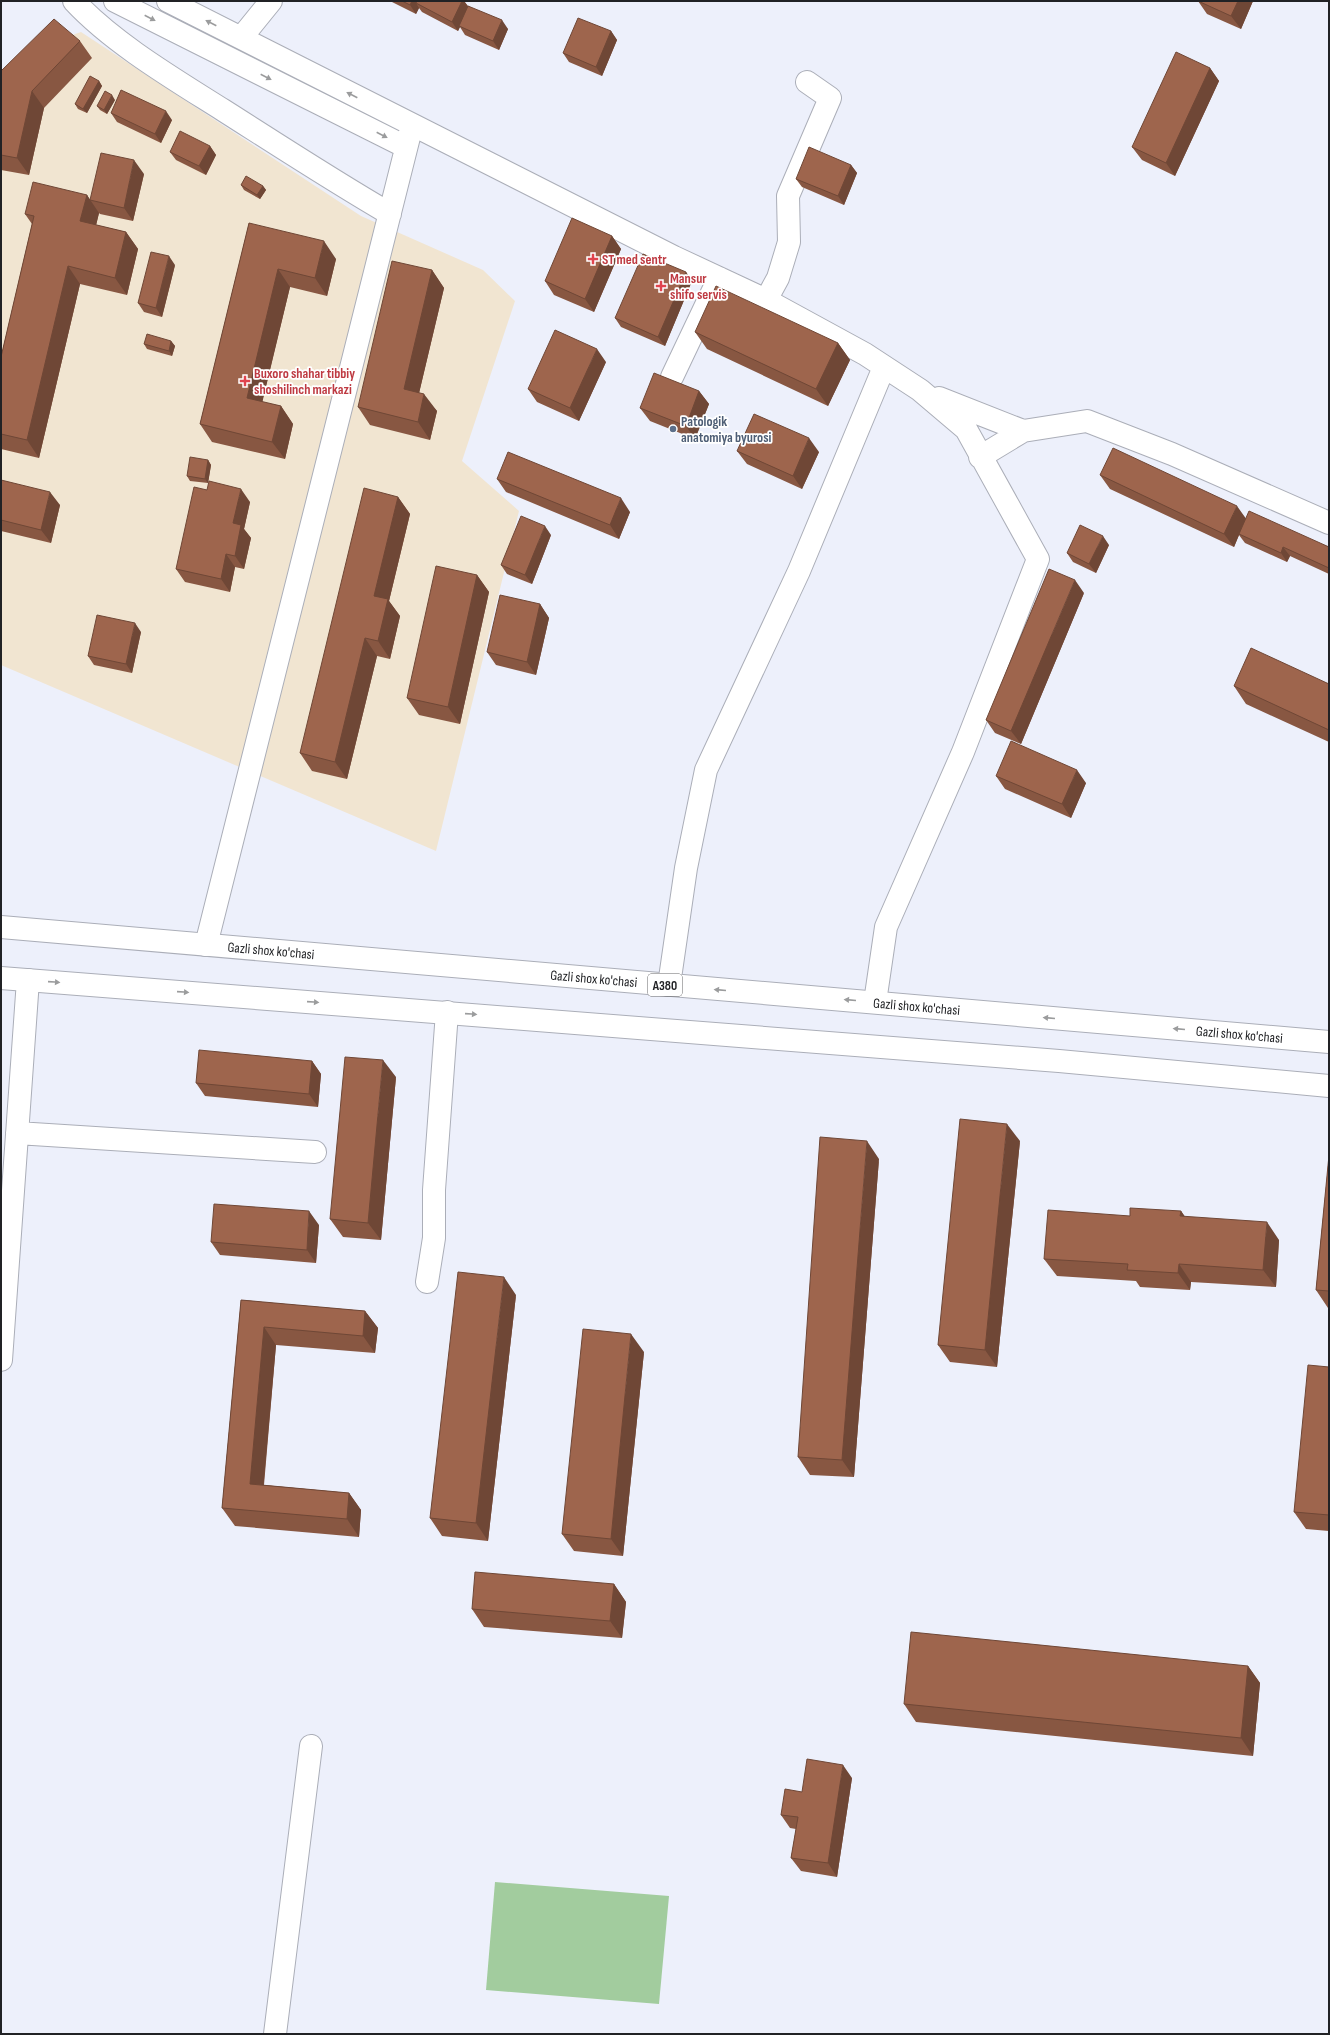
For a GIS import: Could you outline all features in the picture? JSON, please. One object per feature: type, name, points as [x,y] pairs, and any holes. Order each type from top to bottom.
[{"type":"main road","points":[[74,1],[83,11],[173,79],[390,214]]},
{"type":"main road","points":[[115,1],[406,147]]},
{"type":"main road","points":[[168,1],[412,125],[766,300],[865,354],[920,390],[966,429],[980,457],[1038,559],[963,752],[886,927],[875,1002]]},
{"type":"main road","points":[[241,38],[271,1]]},
{"type":"main road","points":[[766,300],[778,278],[789,242],[788,196],[830,98],[807,82]]},
{"type":"main road","points":[[206,945],[412,125]]},
{"type":"main road","points":[[672,377],[719,278]]},
{"type":"main road","points":[[669,985],[686,868],[706,770],[799,571],[884,367]]},
{"type":"main road","points":[[920,390],[1023,432]]},
{"type":"main road","points":[[980,457],[1023,432],[1087,421],[1172,454],[1329,523]]},
{"type":"main road","name":"Gazli shox ko'chasi","points":[[1,927],[1329,1042]]},
{"type":"main road","points":[[1,978],[1059,1061],[1329,1086]]},
{"type":"main road","points":[[1,1360],[28,980]]},
{"type":"main road","points":[[427,1282],[434,1238],[434,1190],[447,1012]]},
{"type":"main road","points":[[17,1133],[315,1152]]},
{"type":"main road","points":[[275,2034],[311,1746]]},
{"type":"shaded area","name":"Buxoro shahar tibbiy shoshilinch markazi","points":[[81,32],[361,216],[483,270],[515,301],[462,461],[519,511],[436,851],[1,665],[1,119],[66,37]]},
{"type":"green space","points":[[495,1882],[669,1896],[659,2004],[486,1990]]},
{"type":"building","points":[[402,1],[412,1],[410,5]]},
{"type":"building","points":[[417,1],[462,1],[452,22],[416,3]]},
{"type":"building","points":[[1198,1],[1238,1],[1231,16]]},
{"type":"building","points":[[468,6],[502,20],[493,41],[459,26]]},
{"type":"building","points":[[578,18],[611,31],[596,67],[563,53]]},
{"type":"building","points":[[54,19],[80,41],[32,91],[17,158],[1,155],[1,71]]},
{"type":"building","points":[[1176,52],[1210,68],[1166,163],[1132,147]]},
{"type":"building","points":[[90,76],[99,81],[83,109],[75,104]]},
{"type":"building","points":[[121,90],[166,111],[155,134],[111,113]]},
{"type":"building","points":[[105,91],[112,95],[104,110],[97,106]]},
{"type":"building","points":[[180,131],[210,146],[199,166],[170,152]]},
{"type":"building","points":[[809,147],[851,165],[838,196],[796,179]]},
{"type":"building","points":[[101,153],[134,160],[124,208],[90,200]]},
{"type":"building","points":[[246,176],[263,186],[257,195],[241,185]]},
{"type":"building","points":[[33,182],[87,195],[80,221],[126,232],[115,278],[68,266],[27,440],[1,434],[1,357],[34,216],[25,214]]},
{"type":"building","points":[[572,218],[612,236],[585,299],[545,281]]},
{"type":"building","points":[[249,223],[324,241],[315,278],[278,269],[247,398],[281,406],[272,442],[200,424]]},
{"type":"building","points":[[151,252],[169,256],[156,308],[138,303]]},
{"type":"building","points":[[643,254],[686,272],[658,337],[615,318]]},
{"type":"building","points":[[392,261],[432,270],[404,389],[424,394],[418,422],[358,407]]},
{"type":"building","points":[[716,286],[838,343],[816,389],[695,332]]},
{"type":"building","points":[[555,330],[597,349],[570,408],[528,389]]},
{"type":"building","points":[[147,334],[171,341],[169,351],[144,344]]},
{"type":"building","points":[[654,373],[699,391],[686,426],[640,408]]},
{"type":"building","points":[[754,414],[809,438],[793,476],[737,451]]},
{"type":"building","points":[[1113,448],[1237,506],[1224,534],[1100,475]]},
{"type":"building","points":[[508,452],[621,498],[610,525],[497,479]]},
{"type":"building","points":[[190,457],[208,460],[205,479],[187,476]]},
{"type":"building","points":[[1,480],[50,492],[41,530],[1,520]]},
{"type":"building","points":[[209,481],[241,489],[233,523],[241,525],[235,556],[226,554],[221,579],[176,569],[194,487],[207,490]]},
{"type":"building","points":[[364,488],[398,497],[374,596],[388,599],[378,641],[365,638],[335,762],[300,753]]},
{"type":"building","points":[[1249,511],[1329,547],[1329,568],[1283,547],[1281,553],[1239,534]]},
{"type":"building","points":[[521,516],[545,526],[525,575],[501,565]]},
{"type":"building","points":[[1080,525],[1103,536],[1089,564],[1067,553]]},
{"type":"building","points":[[436,566],[477,575],[448,707],[407,698]]},
{"type":"building","points":[[1049,569],[1075,580],[1011,731],[986,720]]},
{"type":"building","points":[[500,595],[540,604],[527,662],[487,652]]},
{"type":"building","points":[[97,615],[135,623],[126,664],[88,656]]},
{"type":"building","points":[[1251,648],[1329,684],[1329,730],[1234,686]]},
{"type":"building","points":[[1011,741],[1077,770],[1062,804],[996,776]]},
{"type":"building","points":[[199,1050],[312,1061],[309,1094],[196,1083]]},
{"type":"building","points":[[345,1057],[383,1060],[368,1223],[330,1219]]},
{"type":"building","points":[[960,1119],[1007,1124],[985,1350],[938,1345]]},
{"type":"building","points":[[820,1137],[867,1141],[842,1460],[798,1457]]},
{"type":"building","points":[[1329,1155],[1329,1291],[1316,1290]]},
{"type":"building","points":[[214,1204],[309,1211],[307,1250],[211,1242]]},
{"type":"building","points":[[1130,1208],[1181,1211],[1180,1216],[1267,1222],[1263,1270],[1179,1264],[1178,1273],[1127,1270],[1128,1264],[1044,1259],[1048,1210],[1130,1216]]},
{"type":"building","points":[[458,1272],[504,1277],[476,1523],[430,1518]]},
{"type":"building","points":[[241,1300],[365,1311],[363,1336],[264,1327],[250,1484],[349,1493],[347,1519],[222,1508]]},
{"type":"building","points":[[583,1329],[631,1334],[611,1539],[562,1534]]},
{"type":"building","points":[[1308,1365],[1329,1367],[1329,1515],[1294,1512]]},
{"type":"building","points":[[475,1572],[614,1584],[610,1621],[472,1609]]},
{"type":"building","points":[[911,1632],[1248,1666],[1241,1738],[904,1704]]},
{"type":"building","points":[[807,1759],[843,1765],[828,1863],[791,1858],[798,1817],[781,1815],[785,1789],[802,1792]]},
{"type":"place","name":"ST med sentr","points":[[593,259]]},
{"type":"place","name":"Mansur shifo servis","points":[[661,286]]},
{"type":"place","name":"Buxoro shahar tibbiy shoshilinch markazi","points":[[245,381]]},
{"type":"place","name":"Patologik anatomiya byurosi","points":[[673,429]]}]
